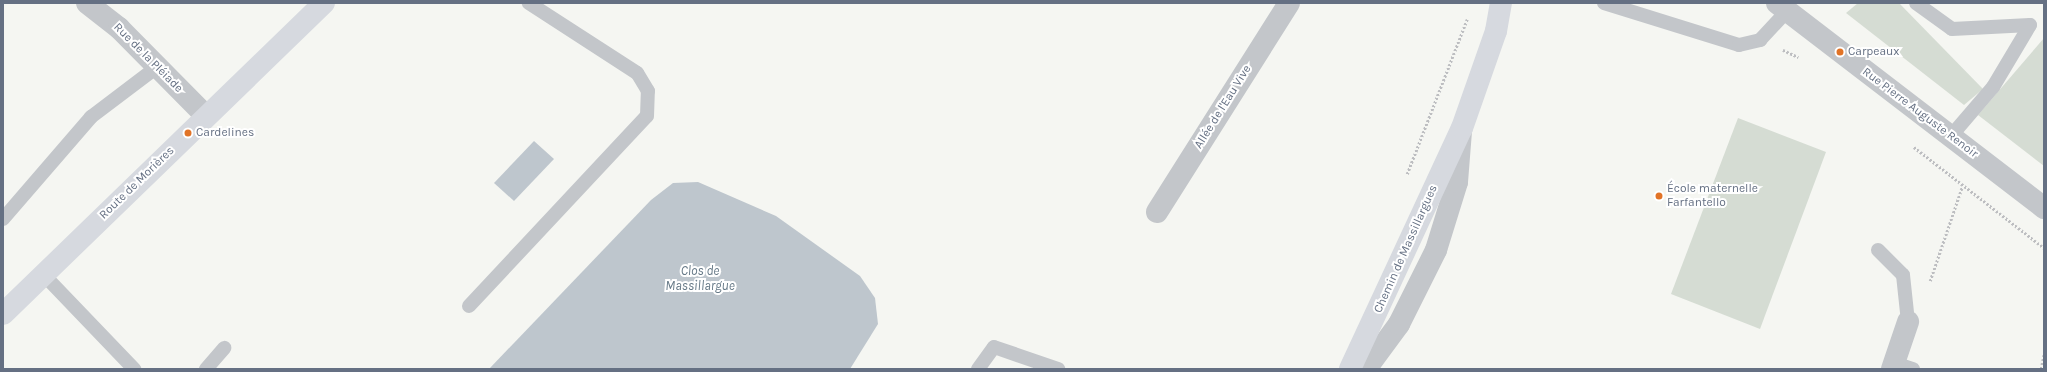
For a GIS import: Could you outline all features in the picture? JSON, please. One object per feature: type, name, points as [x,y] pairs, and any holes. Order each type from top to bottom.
[{"type":"main road","name":"Route de Morières","points":[[3,314],[324,3]]},
{"type":"main road","name":"Chemin de Massillargues","points":[[1350,369],[1462,128],[1496,31],[1501,3]]},
{"type":"main road","name":"Chemin de Massillargues","points":[[1496,31],[1515,3]]},
{"type":"street","name":"Rue de la Pléiade","points":[[87,3],[119,28],[206,116]]},
{"type":"street","name":"Allée de l'Eau Vive","points":[[1157,212],[1289,3]]},
{"type":"street","name":"Rue Pierre Auguste Renoir","points":[[1782,7],[2044,208]]},
{"type":"street","name":"Chemin de Massillargues","points":[[1366,369],[1399,324],[1436,250],[1457,182],[1462,128]]},
{"type":"street","points":[[1900,367],[1908,322]]},
{"type":"lane","points":[[470,306],[647,116],[648,91],[637,73],[529,3]]},
{"type":"lane","points":[[1604,3],[1739,45],[1760,40],[1782,7]]},
{"type":"lane","points":[[1916,3],[1952,29],[2030,25],[1993,87],[1951,136]]},
{"type":"lane","points":[[3,219],[91,117],[157,67]]},
{"type":"lane","points":[[1878,250],[1903,275],[1908,322]]},
{"type":"lane","points":[[43,274],[134,369]]},
{"type":"lane","points":[[978,369],[994,347],[1058,369]]},
{"type":"lane","points":[[206,369],[224,348]]},
{"type":"path","points":[[1760,40],[1800,58]]},
{"type":"path","points":[[1910,143],[1962,187],[2044,248]]},
{"type":"path","points":[[1929,284],[1962,187]]},
{"type":"path","points":[[2041,369],[2044,354]]},
{"type":"shaded area","points":[[1858,3],[1899,3],[1983,89],[1964,105],[1846,13]]},
{"type":"shaded area","points":[[2044,38],[2044,166],[1978,115]]},
{"type":"shaded area","points":[[1738,118],[1826,152],[1760,329],[1671,294]]},
{"type":"water","points":[[534,141],[554,159],[514,201],[494,183]]},
{"type":"water","name":"Clos de Massillargue","points":[[698,182],[776,216],[860,276],[875,298],[878,324],[850,369],[489,369],[651,200],[673,183]]},
{"type":"place","name":"Carpeaux","points":[[1840,52]]},
{"type":"place","name":"Cardelines","points":[[188,133]]},
{"type":"place","name":"École maternelle Farfantello","points":[[1659,196]]}]
